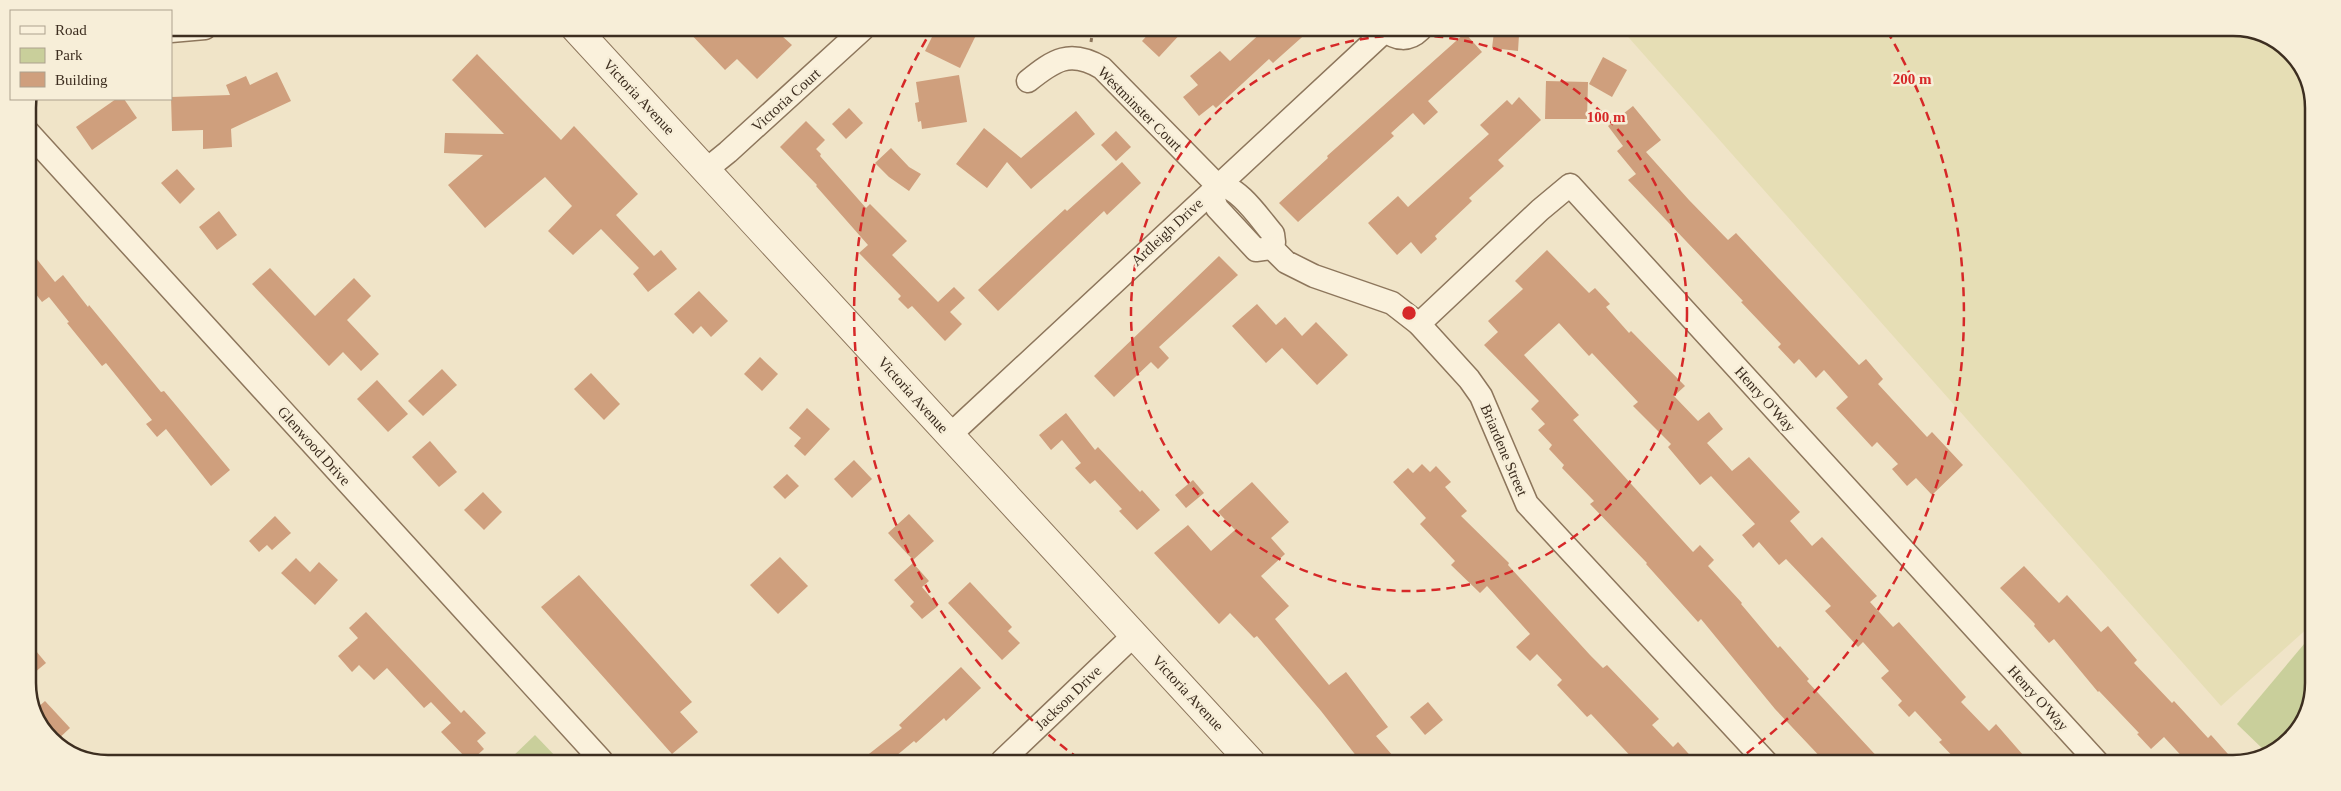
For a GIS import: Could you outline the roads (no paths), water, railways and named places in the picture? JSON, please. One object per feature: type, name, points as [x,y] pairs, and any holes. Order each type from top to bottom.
[{"type":"street","name":"Victoria Avenue","points":[[582,36],[707,169],[1245,755]]},
{"type":"street","name":"Victoria Court","points":[[707,169],[855,36]]},
{"type":"street","name":"Ardleigh Drive","points":[[950,435],[1378,36]]},
{"type":"street","name":"Ardleigh Drive","points":[[1396,36],[1405,38],[1412,36]]},
{"type":"street","name":"Westminster Court","points":[[1028,81],[1050,63],[1069,58],[1088,60],[1102,68],[1217,185]]},
{"type":"street","name":"Glenwood Drive","points":[[36,141],[595,755]]},
{"type":"street","name":"Briardene Street","points":[[1217,185],[1231,188],[1273,234],[1272,248],[1286,262],[1314,276],[1392,303],[1419,324],[1469,379],[1481,396],[1527,504],[1759,755]]},
{"type":"street","name":"Henry O'Way","points":[[1419,324],[1540,210],[1570,185],[2091,755]]},
{"type":"street","name":"Jackson Drive","points":[[1008,755],[1134,635]]}]
